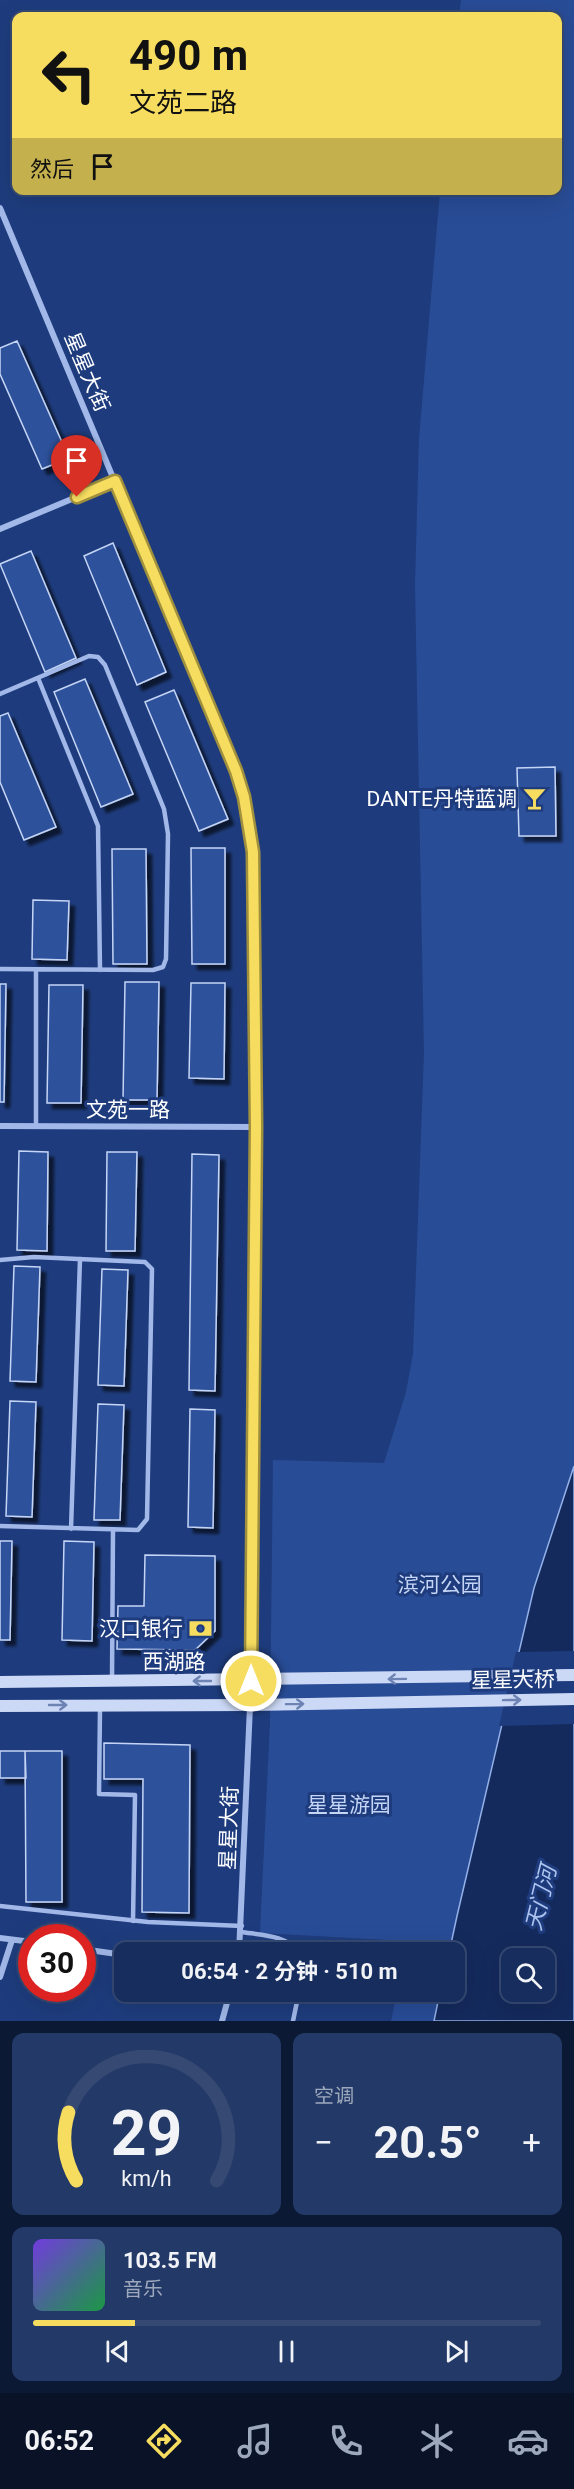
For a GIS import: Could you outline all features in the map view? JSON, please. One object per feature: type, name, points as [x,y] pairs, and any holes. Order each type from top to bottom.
[{"type":"main road","name":"星星大桥","points":[[455,1678],[574,1675]]},
{"type":"main road","name":"西湖路","points":[[0,1683],[455,1678]]},
{"type":"main road","name":"星星大桥","points":[[453,1701],[574,1698]]},
{"type":"main road","name":"西湖路","points":[[0,1706],[453,1701]]},
{"type":"street","name":"星星大街","points":[[0,208],[236,771],[244,797],[253,852],[256,1127],[251,1681]]},
{"type":"street","points":[[0,529],[115,481]]},
{"type":"street","name":"文苑一路","points":[[0,1126],[256,1127]]},
{"type":"street","name":"星星大街","points":[[240,1942],[250,1705]]},
{"type":"street","points":[[0,1938],[18,1941]]},
{"type":"street","points":[[0,1977],[12,1940]]},
{"type":"street","points":[[96,1951],[114,1954]]},
{"type":"street","points":[[222,2021],[227,2002]]},
{"type":"lane","points":[[0,694],[89,656],[98,657],[105,666],[164,809],[168,834],[166,958],[163,967],[153,970],[0,969]]},
{"type":"lane","points":[[38,678],[98,826],[100,970]]},
{"type":"lane","points":[[36,970],[36,1126]]},
{"type":"lane","points":[[0,1260],[19,1257],[145,1262],[152,1269],[147,1519],[138,1530],[0,1526]]},
{"type":"lane","points":[[71,1529],[80,1259]]},
{"type":"lane","points":[[112,1682],[114,1530]]},
{"type":"lane","points":[[100,1705],[99,1794],[135,1795],[133,1921]]},
{"type":"lane","points":[[0,1906],[133,1921],[241,1929],[287,1942]]},
{"type":"lane","points":[[293,2021],[297,2002]]},
{"type":"green space","name":"滨河公园","points":[[461,0],[574,0],[574,2021],[391,2021],[395,2002],[465,2002],[465,1942],[406,1942],[260,1933],[270,1722],[273,1460],[384,1463],[406,1392],[413,1354],[424,1053],[415,585],[419,439],[440,195],[562,195],[562,12],[460,12]]},
{"type":"water","name":"天门河","points":[[574,1466],[574,2021],[434,2021],[438,2002],[465,2002],[465,1942],[451,1942],[534,1588]]},
{"type":"pier","points":[[574,1651],[574,1724],[499,1726],[516,1652]]},
{"type":"building","points":[[17,341],[69,458],[42,469],[0,374],[0,348]]},
{"type":"building","points":[[113,543],[166,672],[137,685],[84,556]]},
{"type":"building","points":[[31,551],[76,658],[45,672],[0,564]]},
{"type":"building","points":[[85,679],[133,794],[101,807],[54,692]]},
{"type":"building","points":[[174,690],[228,819],[199,831],[145,702]]},
{"type":"building","points":[[8,713],[56,827],[24,840],[0,782],[0,716]]},
{"type":"building","points":[[555,767],[556,836],[519,836],[517,768]]},
{"type":"building","points":[[191,848],[225,848],[225,964],[192,964]]},
{"type":"building","points":[[112,849],[146,849],[147,964],[113,964]]},
{"type":"building","points":[[33,900],[69,901],[67,960],[32,959]]},
{"type":"building","points":[[125,982],[159,982],[157,1100],[123,1100]]},
{"type":"building","points":[[191,983],[225,983],[224,1079],[189,1078]]},
{"type":"building","points":[[0,984],[6,984],[4,1102],[0,1102]]},
{"type":"building","points":[[49,985],[83,985],[81,1103],[47,1103]]},
{"type":"building","points":[[19,1151],[48,1152],[47,1251],[17,1250]]},
{"type":"building","points":[[107,1152],[137,1152],[135,1251],[106,1251]]},
{"type":"building","points":[[192,1154],[219,1155],[215,1391],[189,1390]]},
{"type":"building","points":[[14,1266],[40,1267],[36,1382],[10,1381]]},
{"type":"building","points":[[102,1269],[128,1270],[124,1386],[98,1385]]},
{"type":"building","points":[[10,1401],[36,1402],[32,1517],[6,1516]]},
{"type":"building","points":[[98,1404],[124,1405],[120,1520],[94,1520]]},
{"type":"building","points":[[190,1409],[215,1410],[213,1528],[188,1527]]},
{"type":"building","points":[[0,1541],[12,1541],[10,1640],[0,1640]]},
{"type":"building","points":[[64,1541],[94,1542],[92,1641],[62,1640]]},
{"type":"building","points":[[145,1555],[215,1556],[215,1631],[195,1650],[117,1649],[118,1606],[144,1606]]},
{"type":"building","points":[[104,1743],[190,1745],[189,1913],[142,1912],[143,1779],[104,1779]]},
{"type":"building","points":[[0,1751],[25,1751],[26,1778],[0,1778]]},
{"type":"building","points":[[25,1751],[62,1751],[62,1902],[26,1902]]},
{"type":"place","name":"DANTE丹特蓝调","points":[[535,799]]},
{"type":"place","name":"汉口银行","points":[[201,1629]]},
{"type":"route","points":[[77,497],[115,481],[236,771],[244,797],[253,852],[256,1127],[251,1681]]},
{"type":"park label","name":"星星游园","points":[[349,1805]]}]
